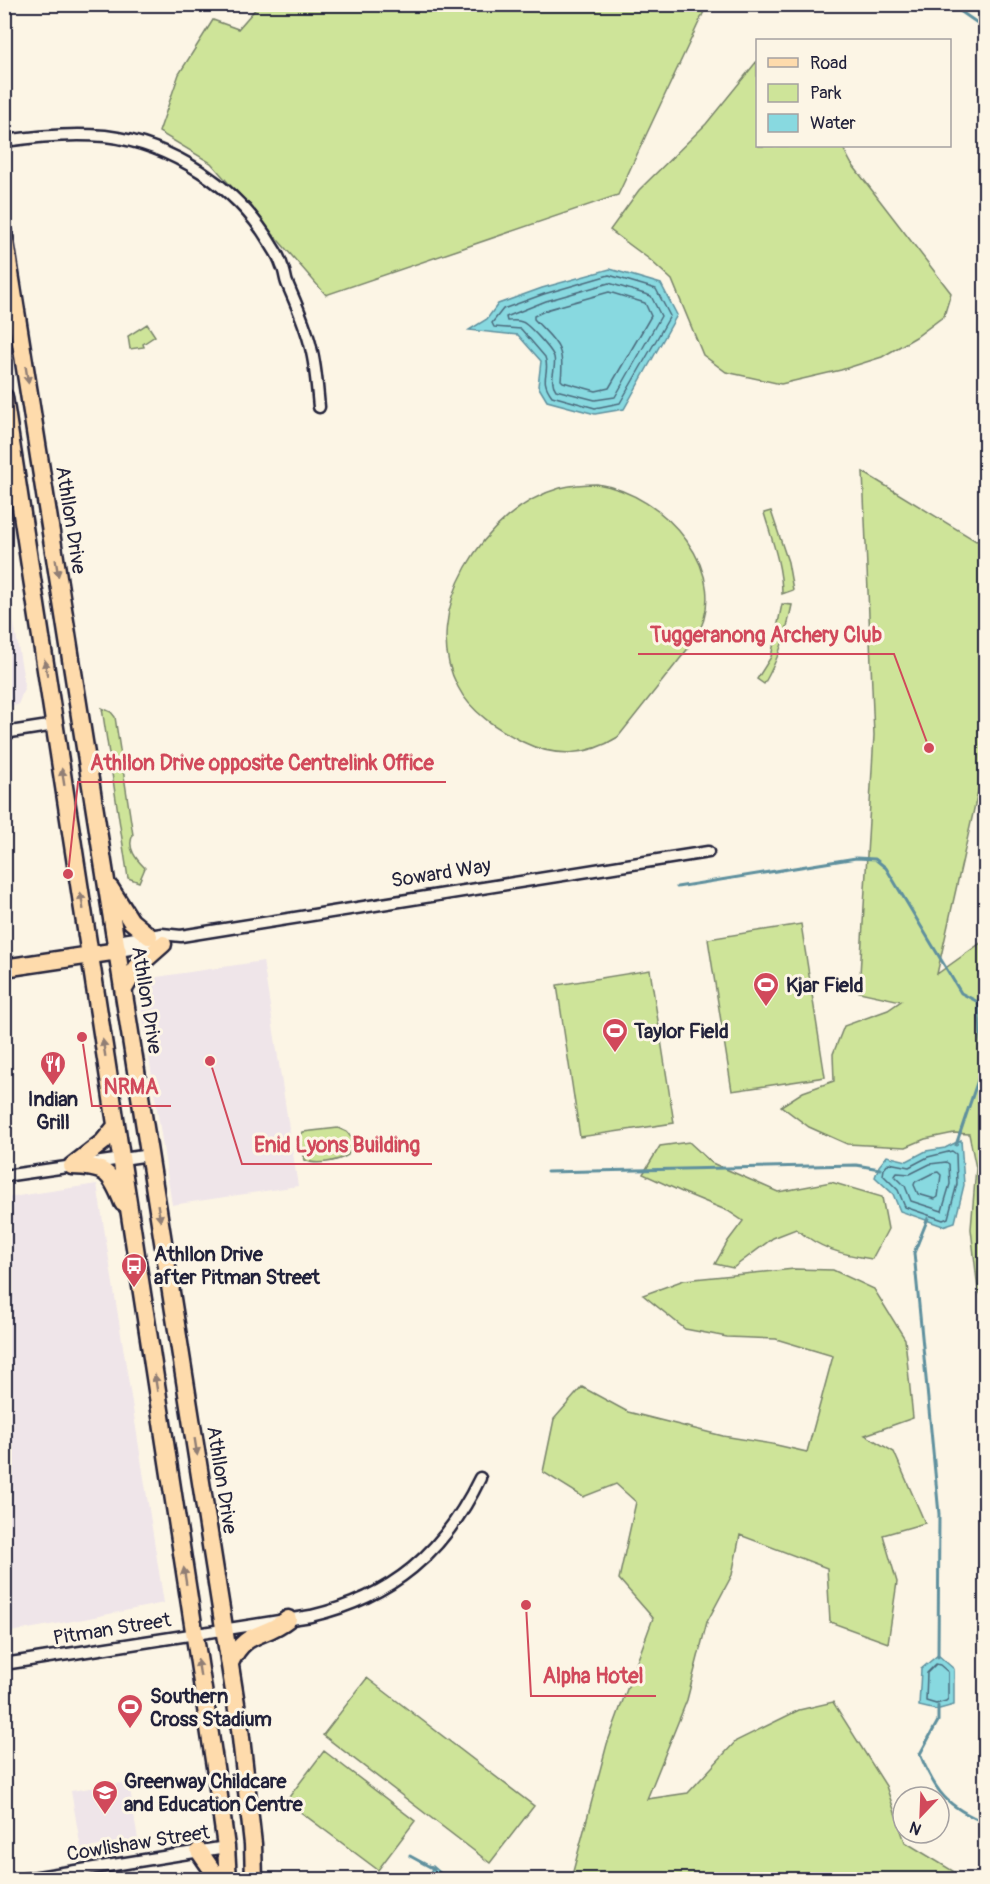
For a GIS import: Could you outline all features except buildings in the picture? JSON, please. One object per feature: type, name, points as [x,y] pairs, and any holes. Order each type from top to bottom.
[{"type":"main road","name":"Athllon Drive","points":[[4,235],[225,1629],[244,1765],[253,1844],[254,1880]]},
{"type":"main road","points":[[4,397],[194,1634],[226,1847],[228,1880]]},
{"type":"main road","points":[[55,726],[67,718],[71,708],[70,652]]},
{"type":"main road","points":[[55,726],[68,725],[78,732],[88,762]]},
{"type":"main road","points":[[107,882],[131,921],[156,940],[147,960],[137,967],[124,989]]},
{"type":"main road","name":"Soward Way","points":[[4,958],[117,946]]},
{"type":"main road","name":"Soward Way","points":[[4,968],[89,950]]},
{"type":"main road","points":[[72,1167],[112,1134],[116,1126]]},
{"type":"main road","points":[[72,1167],[93,1167],[109,1176],[131,1220]]},
{"type":"main road","points":[[230,1663],[241,1645],[255,1635],[278,1628],[288,1619]]},
{"type":"main road","points":[[226,1847],[236,1842],[243,1830],[244,1765]]},
{"type":"main road","points":[[226,1847],[244,1854],[248,1859],[254,1880]]},
{"type":"main road","points":[[199,1851],[219,1880]]},
{"type":"street","points":[[4,141],[34,136],[73,134],[113,137],[142,144],[171,155],[225,189],[251,216],[271,244],[283,267],[311,347],[319,407]]},
{"type":"street","points":[[4,733],[55,726]]},
{"type":"street","name":"Soward Way","points":[[117,946],[708,852]]},
{"type":"street","name":"Soward Way","points":[[117,946],[156,940],[162,934],[181,936]]},
{"type":"street","points":[[4,1176],[150,1155]]},
{"type":"street","name":"Pitman Street","points":[[4,1664],[332,1611],[389,1585],[415,1566],[447,1534],[463,1511],[480,1478]]},
{"type":"street","name":"Cowlishaw Street","points":[[19,1880],[87,1874],[226,1847]]},
{"type":"shaded area","points":[[4,566],[25,686],[18,705],[5,707]]},
{"type":"shaded area","points":[[263,961],[298,1186],[172,1205],[137,980]]},
{"type":"shaded area","points":[[97,1184],[164,1603],[5,1633],[5,1198]]},
{"type":"shaded area","name":"Greenway Childcare and Education Centre","points":[[129,1782],[138,1840],[81,1849],[71,1791]]},
{"type":"green space","points":[[259,5],[707,5],[618,195],[326,295],[211,163],[159,132],[179,74],[213,20],[238,29]]},
{"type":"green space","points":[[756,62],[756,147],[843,147],[851,163],[951,293],[944,316],[916,337],[882,357],[841,370],[781,384],[726,372],[703,355],[672,280],[649,259],[610,230],[639,190],[706,124]]},
{"type":"green space","points":[[147,324],[155,336],[143,344],[144,347],[130,349],[128,336]]},
{"type":"green space","points":[[863,472],[976,541],[985,537],[985,760],[937,974],[985,940],[985,1301],[978,1290],[971,1229],[976,1168],[969,1134],[954,1133],[925,1139],[906,1147],[847,1144],[809,1127],[781,1106],[803,1092],[834,1081],[833,1054],[844,1026],[888,1010],[901,1001],[859,992],[874,735]]},
{"type":"green space","points":[[597,484],[622,491],[646,503],[668,520],[687,541],[700,564],[706,589],[705,615],[694,641],[618,737],[583,751],[571,753],[547,751],[504,732],[470,705],[458,687],[448,658],[447,627],[453,597],[466,567],[484,540],[507,517],[532,500],[560,488]]},
{"type":"green space","points":[[771,511],[788,562],[793,590],[782,594],[778,563],[764,513]]},
{"type":"green space","points":[[782,604],[792,605],[790,616],[778,655],[764,684],[757,679],[771,657]]},
{"type":"green space","points":[[102,708],[111,712],[115,717],[133,835],[131,845],[136,857],[145,868],[139,882],[128,878]]},
{"type":"green space","name":"Kjar Field","points":[[801,924],[825,1077],[732,1091],[708,939]]},
{"type":"green space","name":"Taylor Field","points":[[650,970],[674,1123],[580,1137],[557,985]]},
{"type":"green space","points":[[338,1128],[347,1132],[353,1140],[348,1155],[327,1162],[315,1163],[305,1160],[299,1138],[303,1132]]},
{"type":"green space","points":[[689,1142],[712,1163],[778,1192],[831,1182],[882,1197],[888,1229],[872,1259],[831,1250],[796,1229],[773,1238],[733,1268],[715,1264],[743,1221],[728,1211],[643,1174],[660,1146]]},
{"type":"green space","points":[[794,1269],[833,1270],[874,1289],[905,1339],[913,1418],[865,1435],[894,1452],[925,1523],[883,1535],[897,1582],[888,1643],[830,1622],[827,1568],[740,1535],[732,1575],[707,1622],[687,1700],[647,1799],[688,1793],[736,1741],[799,1710],[833,1702],[886,1786],[891,1801],[891,1845],[910,1845],[966,1879],[571,1879],[607,1744],[653,1618],[619,1579],[636,1502],[616,1484],[583,1497],[543,1472],[554,1419],[582,1387],[628,1412],[723,1436],[807,1452],[833,1356],[776,1339],[727,1337],[685,1329],[643,1295],[684,1280]]},
{"type":"green space","points":[[367,1678],[534,1806],[490,1863],[323,1735]]},
{"type":"green space","points":[[324,1751],[415,1821],[378,1870],[286,1801]]},
{"type":"water","points":[[610,269],[661,284],[677,315],[624,409],[595,414],[547,401],[538,386],[541,361],[518,335],[469,330],[487,319],[498,304],[542,288]]},
{"type":"water","points":[[961,1140],[964,1185],[955,1222],[943,1226],[900,1211],[893,1194],[875,1177],[879,1166],[887,1156],[907,1161],[926,1151],[945,1148]]},
{"type":"water","points":[[938,1655],[954,1669],[954,1705],[936,1710],[919,1706],[921,1669]]},
{"type":"water","points":[[433,1866],[441,1873],[481,1879],[435,1879],[429,1875]]},
{"type":"waterway","points":[[950,4],[986,29]]},
{"type":"waterway","points":[[677,887],[856,858],[875,859],[886,868],[961,993],[978,1002],[983,1065],[956,1145]]},
{"type":"waterway","points":[[547,1172],[856,1165],[880,1169]]},
{"type":"waterway","points":[[928,1218],[914,1253],[939,1514],[938,1657]]},
{"type":"waterway","points":[[938,1706],[938,1721],[920,1754],[931,1779],[944,1797],[961,1811],[986,1823]]},
{"type":"waterway","points":[[410,1856],[434,1869]]},
{"type":"place","name":"Tuggeranong Archery Club","points":[[929,748]]},
{"type":"place","name":"Athllon Drive opposite Centrelink Office","points":[[68,874]]},
{"type":"place","name":"Kjar Field","points":[[766,1008]]},
{"type":"place","name":"NRMA","points":[[82,1037]]},
{"type":"place","name":"Taylor Field","points":[[615,1054]]},
{"type":"place","name":"Enid Lyons Building","points":[[210,1061]]},
{"type":"place","name":"Indian Grill","points":[[53,1087]]},
{"type":"place","name":"Athllon Drive after Pitman Street","points":[[134,1289]]},
{"type":"place","name":"Alpha Hotel","points":[[526,1605]]},
{"type":"place","name":"Southern Cross Stadium","points":[[130,1730]]},
{"type":"place","name":"Greenway Childcare and Education Centre","points":[[105,1816]]}]
